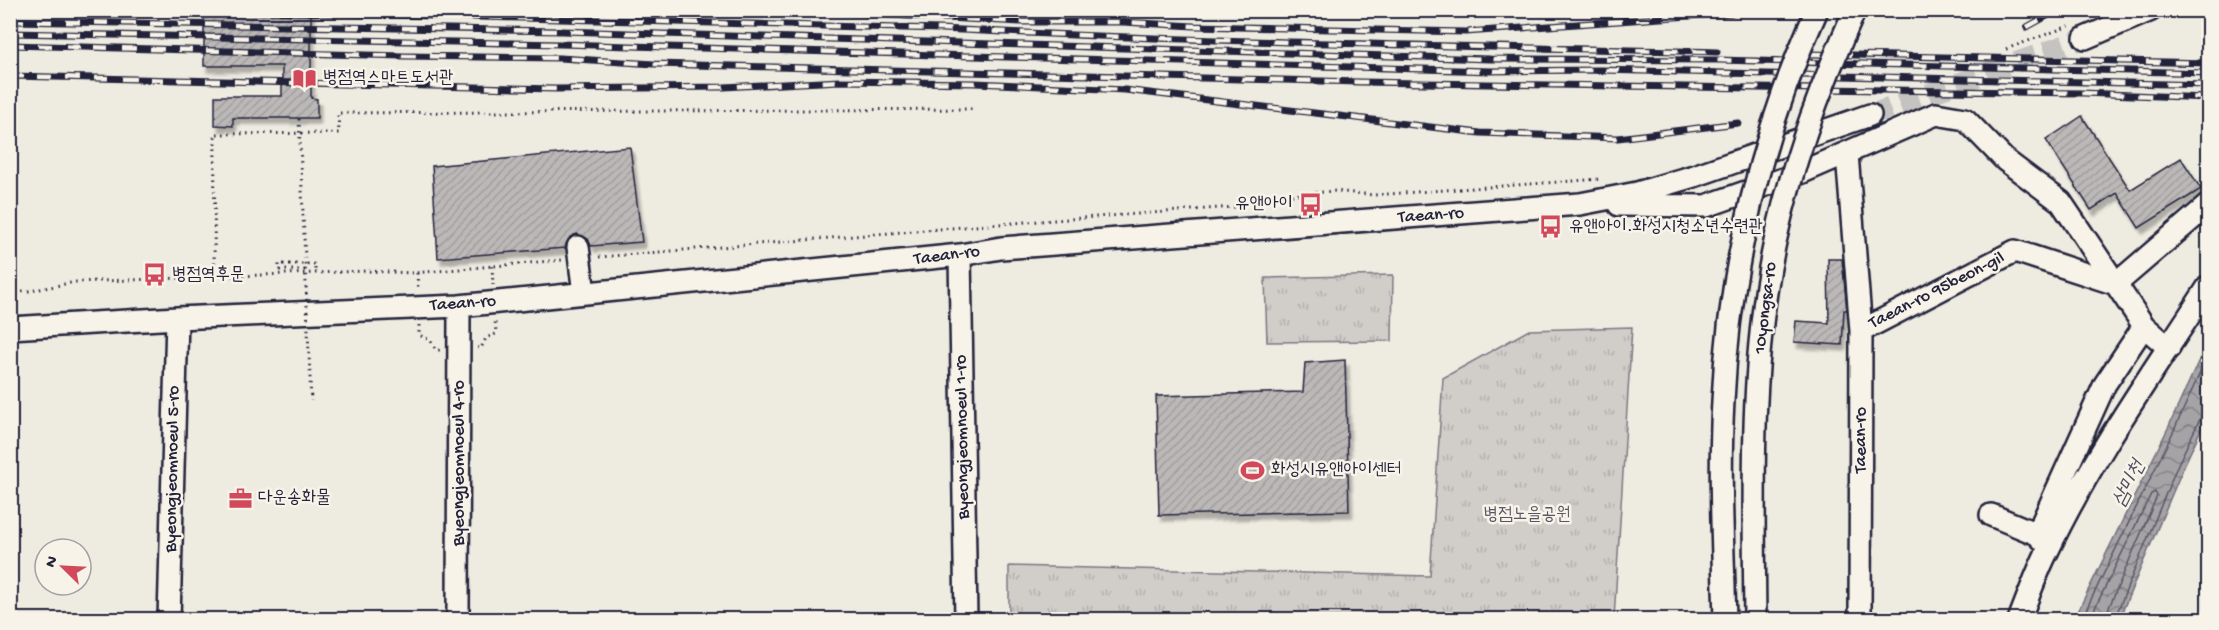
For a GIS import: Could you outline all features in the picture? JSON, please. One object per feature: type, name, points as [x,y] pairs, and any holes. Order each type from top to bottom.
[{"type":"street","name":"10yongsa-ro","points":[[1725,620],[1721,468],[1723,400],[1734,287],[1767,142],[1798,55],[1817,10]]},
{"type":"street","name":"10yongsa-ro","points":[[1755,620],[1756,428],[1767,288],[1774,243],[1786,193],[1822,82],[1855,10]]},
{"type":"street","points":[[2081,30],[2151,10]]},
{"type":"street","points":[[1580,204],[1706,206],[1800,173],[1936,114],[1965,119],[2005,160],[2061,202],[2144,326],[2169,348]]},
{"type":"street","name":"Taean-ro","points":[[10,328],[177,318],[459,306],[960,255],[1001,248],[1580,204],[1637,193],[1694,176],[1870,115]]},
{"type":"street","name":"Taean-ro","points":[[1847,154],[1861,331],[1860,620]]},
{"type":"street","points":[[1637,193],[1706,206]]},
{"type":"street","points":[[2115,284],[2208,205]]},
{"type":"street","name":"Taean-ro 95beon-gil","points":[[1861,331],[2015,251],[2115,284]]},
{"type":"street","points":[[579,253],[584,293]]},
{"type":"street","name":"Byeongjeomnoeul 1-ro","points":[[960,255],[966,620]]},
{"type":"street","points":[[2043,540],[2208,287]]},
{"type":"street","name":"Byeongjeomnoeul 4-ro","points":[[458,620],[459,306]]},
{"type":"street","name":"Byeongjeomnoeul 5-ro","points":[[169,620],[177,318]]},
{"type":"street","points":[[2019,620],[2043,540],[2105,384],[2144,326]]},
{"type":"street","points":[[1991,515],[2043,540]]},
{"type":"path","points":[[2006,49],[2081,30]]},
{"type":"path","points":[[214,276],[215,134],[339,133],[338,113],[972,109]]},
{"type":"path","points":[[299,119],[311,402]]},
{"type":"path","points":[[10,291],[30,291],[75,282],[367,271],[414,273],[579,253],[1234,207],[1264,198],[1333,191],[1374,195],[1606,179]]},
{"type":"path","points":[[305,270],[279,270],[279,264],[315,264],[315,273]]},
{"type":"path","points":[[481,348],[486,338],[496,334]]},
{"type":"path","points":[[419,335],[430,340],[436,350]]},
{"type":"green space","points":[[1393,275],[1392,341],[1267,342],[1265,278]]},
{"type":"green space","name":"병점노을공원","points":[[1632,327],[1614,619],[1009,619],[1009,566],[1430,576],[1443,378],[1529,330]]},
{"type":"water","points":[[2208,340],[2208,414],[2119,619],[2074,619],[2169,426]]},
{"type":"building","points":[[204,10],[311,10],[311,98],[317,99],[317,118],[233,118],[233,126],[215,125],[215,96],[282,96],[282,66],[204,66]]},
{"type":"building","points":[[2082,116],[2130,190],[2181,158],[2201,189],[2139,228],[2117,193],[2091,210],[2046,140]]},
{"type":"building","points":[[630,147],[642,242],[591,246],[588,239],[577,234],[570,237],[565,248],[438,258],[432,166]]},
{"type":"building","points":[[1828,259],[1842,259],[1847,310],[1844,310],[1842,345],[1794,342],[1796,321],[1829,323]]},
{"type":"building","name":"화성시유앤아이센터","points":[[1345,360],[1349,511],[1159,515],[1156,396],[1303,392],[1305,363]]},
{"type":"tunnel","points":[[1870,115],[2085,38]]},
{"type":"railway","points":[[209,10],[941,29],[1329,43],[1717,52]]},
{"type":"railway","points":[[797,10],[1021,22],[1123,22],[1194,26],[1466,32],[1731,13],[1739,10]]},
{"type":"railway","points":[[2027,27],[2058,10]]},
{"type":"railway","points":[[10,21],[562,31],[1490,59],[1717,60],[2208,73]]},
{"type":"railway","points":[[10,33],[560,44],[1491,71],[1600,70],[2208,85]]},
{"type":"railway","points":[[10,45],[560,58],[654,64],[1360,82],[2082,93],[2208,98]]},
{"type":"railway","points":[[1810,54],[2208,63]]},
{"type":"railway","points":[[10,76],[556,89],[724,87],[840,81],[975,83],[1125,90],[1480,133],[1618,138],[1738,123]]},
{"type":"place","name":"병점역스마트도서관","points":[[305,78]]},
{"type":"place","name":"유앤아이","points":[[1311,204]]},
{"type":"place","name":"유앤아이.화성시청소년수련관","points":[[1551,227]]},
{"type":"place","name":"병점역후문","points":[[154,275]]},
{"type":"place","name":"화성시유앤아이센터","points":[[1253,470]]},
{"type":"place","name":"다운송화물","points":[[240,498]]},
{"type":"water label","name":"삼미천","points":[[2130,484]]}]
